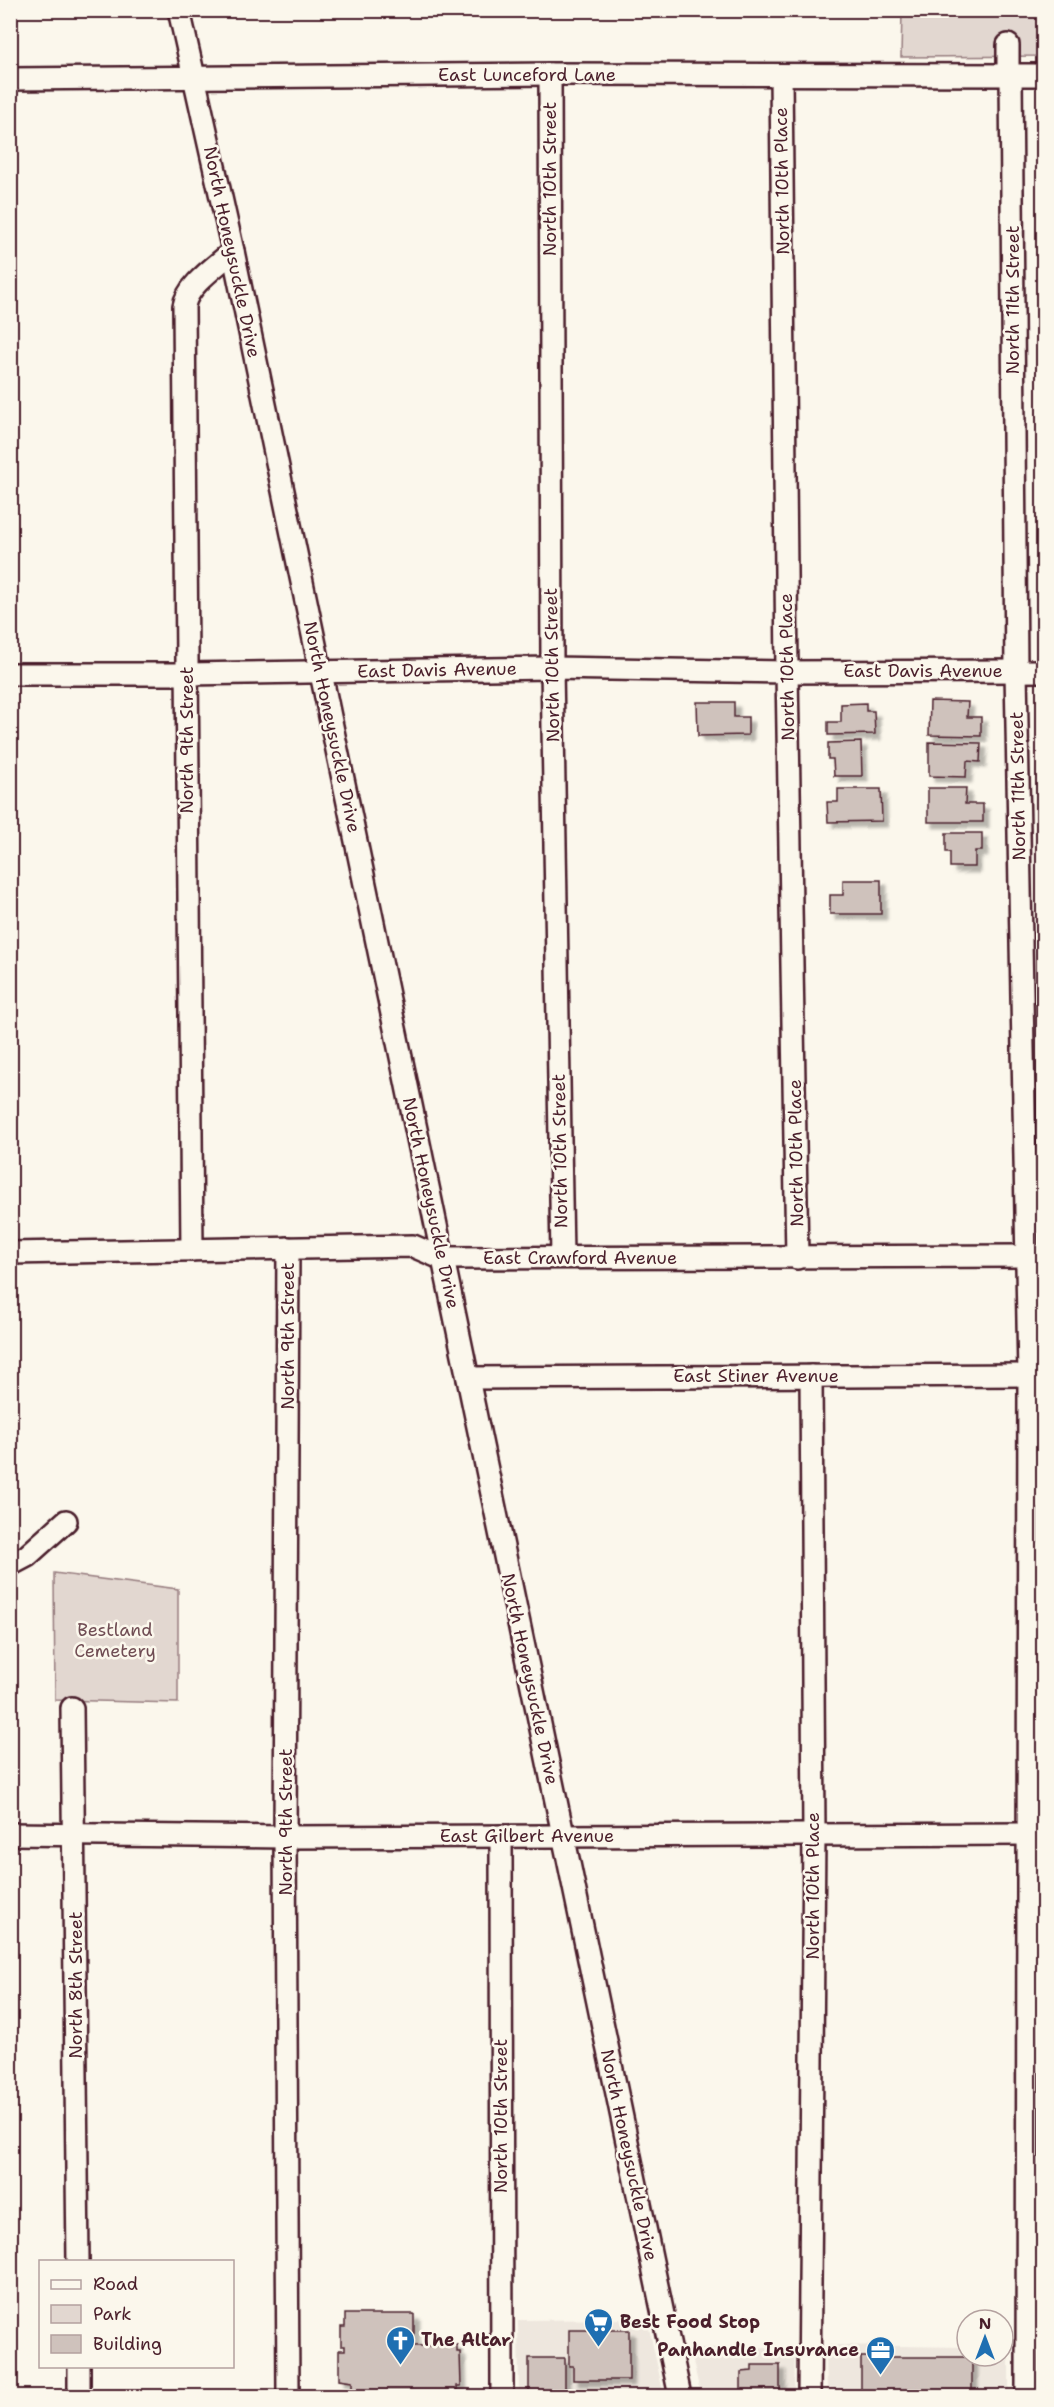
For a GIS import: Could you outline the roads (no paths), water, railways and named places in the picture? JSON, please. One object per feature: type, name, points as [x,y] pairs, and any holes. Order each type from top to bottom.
[{"type":"street","name":"North Honeysuckle Drive","points":[[179,10],[233,251],[680,2397]]},
{"type":"street","name":"North 11th Street","points":[[1008,45],[1016,671],[1036,1256],[1036,1834],[1027,2397]]},
{"type":"street","name":"East Lunceford Lane","points":[[10,79],[550,74],[1044,75]]},
{"type":"street","name":"North 10th Street","points":[[550,74],[552,668],[562,1257]]},
{"type":"street","name":"North 10th Place","points":[[781,75],[787,672],[798,1258]]},
{"type":"street","name":"North 9th Street","points":[[192,1250],[184,306],[185,299],[197,285],[233,251]]},
{"type":"street","name":"East Davis Avenue","points":[[10,674],[320,673],[552,668],[787,672],[1044,671]]},
{"type":"street","name":"East Crawford Avenue","points":[[10,1253],[413,1246],[441,1258],[1036,1256]]},
{"type":"street","name":"North 9th Street","points":[[288,1248],[285,1837],[288,2397]]},
{"type":"street","name":"East Stiner Avenue","points":[[468,1378],[1036,1375]]},
{"type":"street","name":"North 10th Place","points":[[809,2397],[814,1835],[811,1376]]},
{"type":"street","points":[[19,1560],[66,1521]]},
{"type":"street","name":"North 8th Street","points":[[72,1708],[78,2260]]},
{"type":"street","name":"East Gilbert Avenue","points":[[10,1834],[285,1837],[1036,1834]]},
{"type":"street","name":"North 10th Street","points":[[501,1836],[502,2397]]},
{"type":"street","points":[[79,2368],[79,2397]]},
{"type":"place","name":"Best Food Stop","points":[[599,2348]]},
{"type":"place","name":"The Altar","points":[[400,2366]]},
{"type":"place","name":"Panhandle Insurance","points":[[880,2376]]},
{"type":"park label","name":"Bestland Cemetery","points":[[115,1640]]}]
